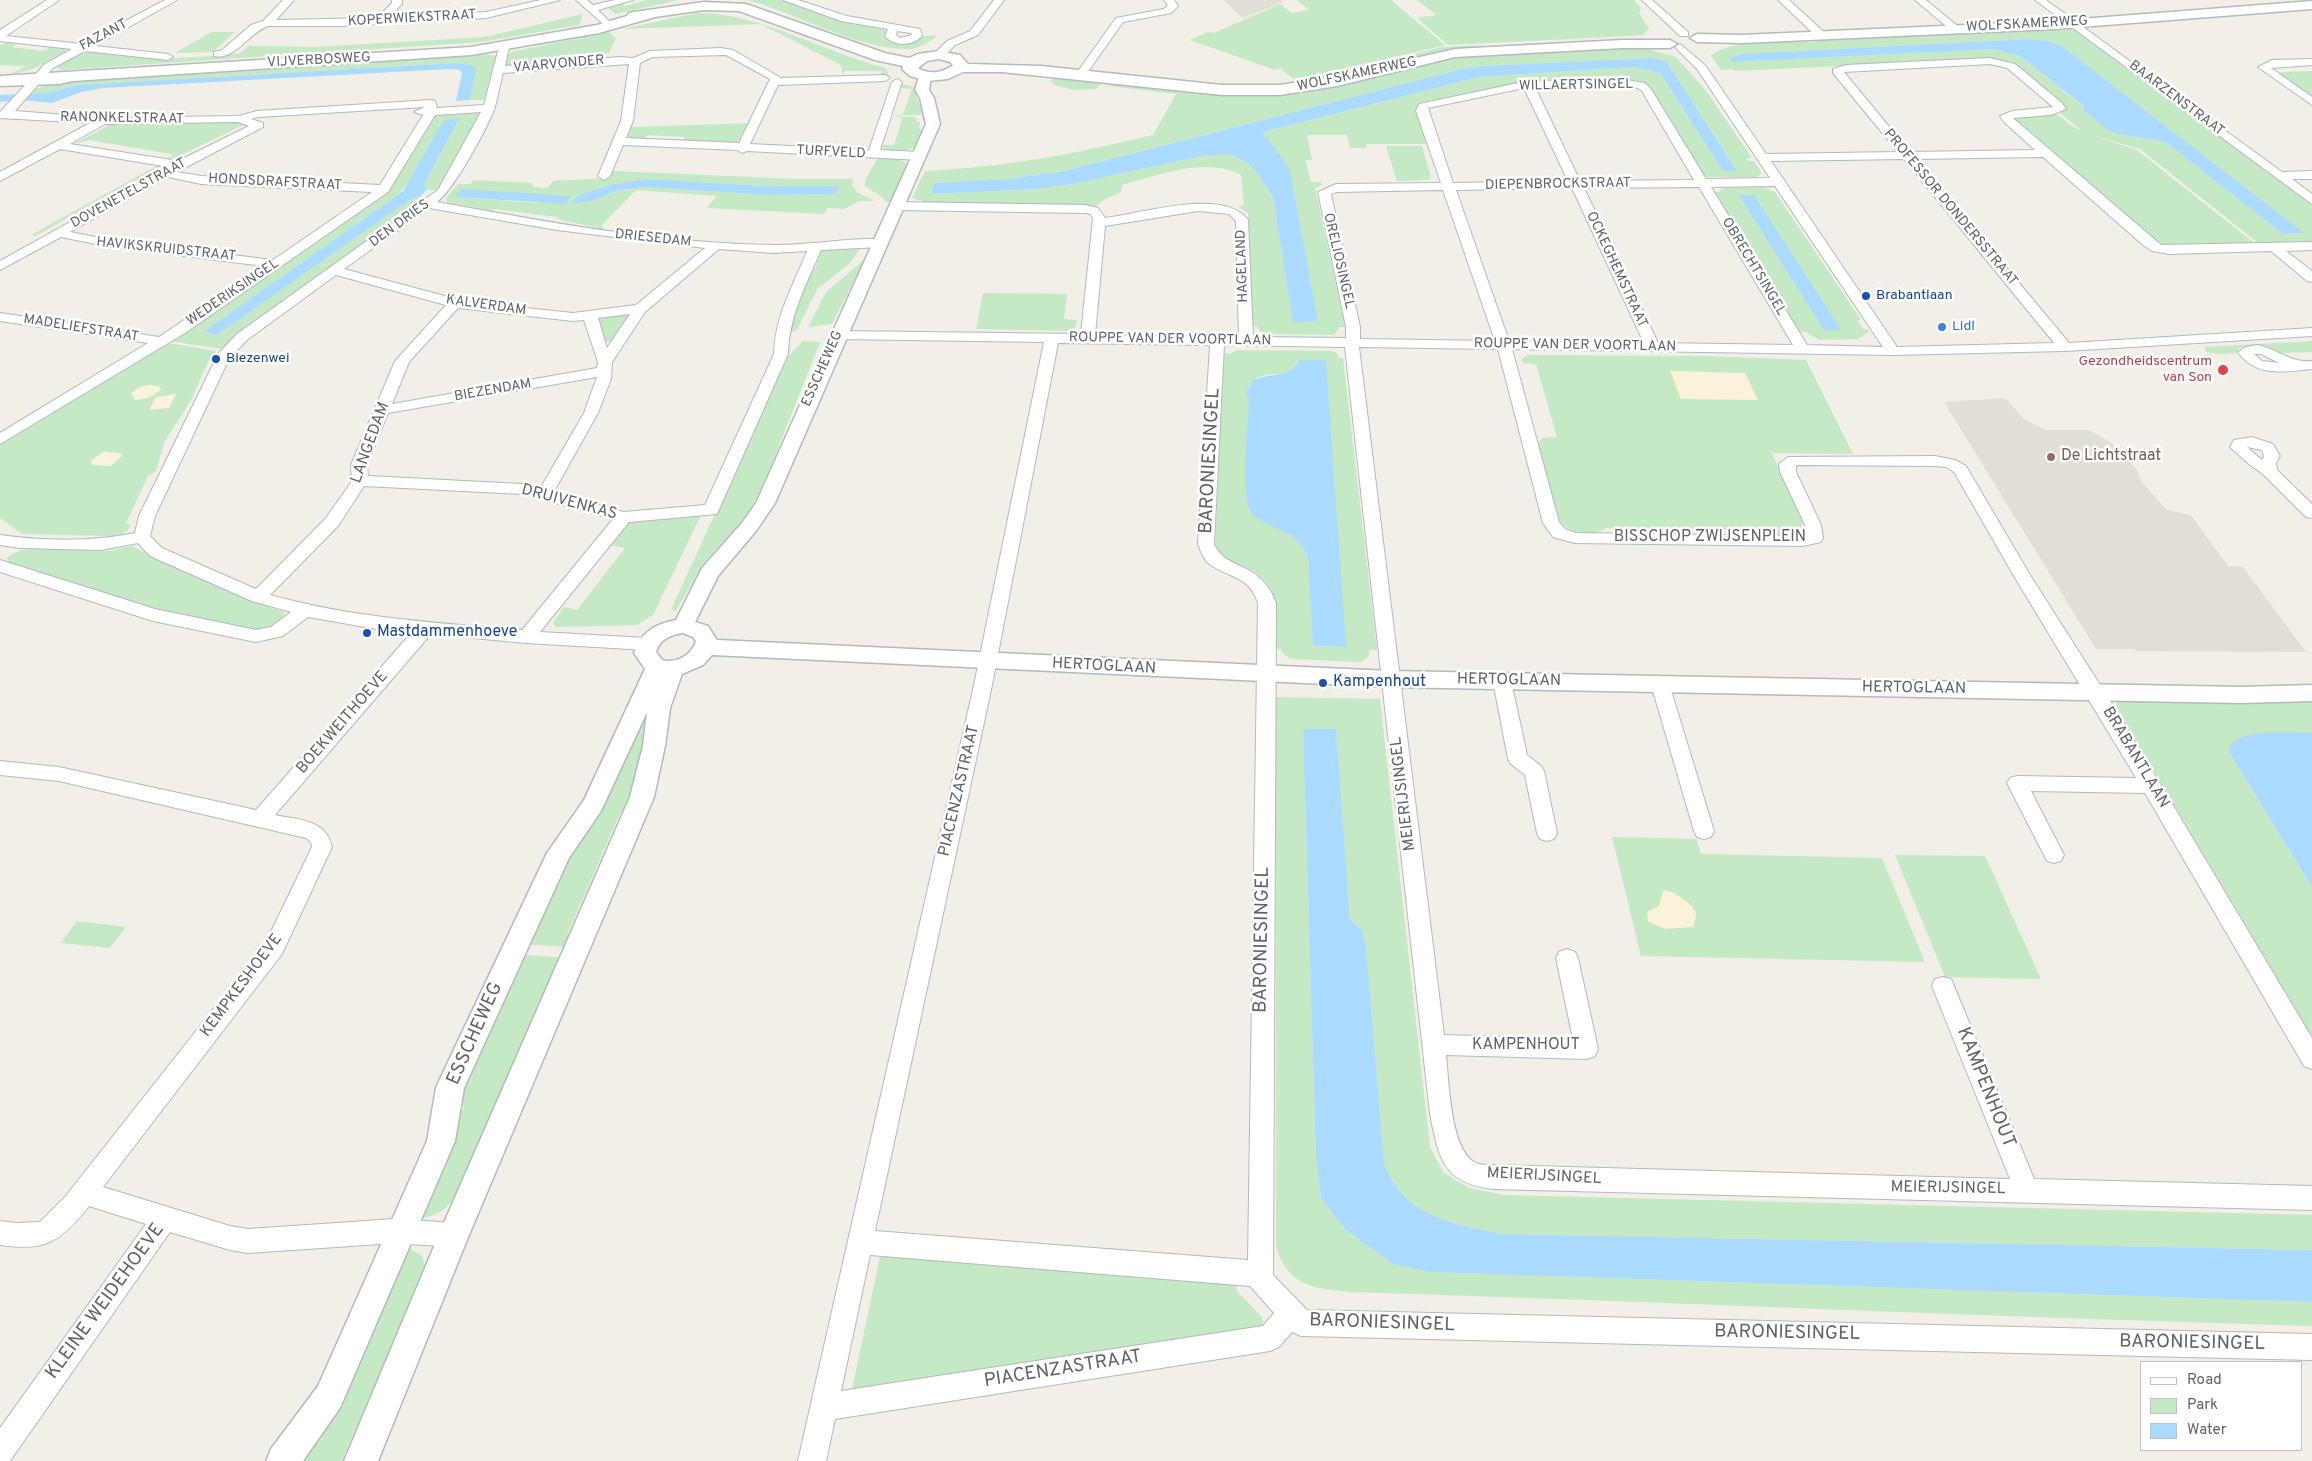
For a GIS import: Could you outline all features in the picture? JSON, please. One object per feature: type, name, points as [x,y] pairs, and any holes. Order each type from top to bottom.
[{"type":"main road","name":"WOLFSKAMERWEG","points":[[952,61],[1002,68],[1081,74],[1222,90],[1280,90],[1337,81],[1455,53],[2073,23],[2312,5]]},
{"type":"main road","name":"VIJVERBOSWEG","points":[[0,80],[33,82],[73,76],[430,54],[504,47],[651,14],[704,6],[750,9],[874,53],[880,58],[914,61]]},
{"type":"main road","points":[[914,61],[952,61],[950,74],[931,76],[912,71],[914,61]]},
{"type":"street","points":[[0,36],[54,0]]},
{"type":"street","name":"FAZANT","points":[[33,82],[49,66],[172,0]]},
{"type":"street","points":[[218,54],[226,53],[255,27],[267,23],[289,0]]},
{"type":"street","points":[[380,21],[397,4],[397,0]]},
{"type":"street","points":[[507,11],[510,0]]},
{"type":"street","name":"KOPERWIEKSTRAAT","points":[[267,23],[380,21],[486,15],[555,0]]},
{"type":"street","points":[[581,0],[607,24]]},
{"type":"street","points":[[590,9],[628,0]]},
{"type":"street","points":[[788,0],[844,20],[893,29]]},
{"type":"street","points":[[952,61],[962,39],[974,33],[999,0]]},
{"type":"street","points":[[1081,74],[1120,20],[1167,11],[1173,6],[1169,0]]},
{"type":"street","points":[[1647,0],[1660,15],[1660,22],[1683,41],[1893,351]]},
{"type":"street","points":[[1783,0],[1820,36]]},
{"type":"street","points":[[1920,0],[1956,29]]},
{"type":"street","name":"BAARZENSTRAAT","points":[[2040,0],[2312,200]]},
{"type":"street","points":[[0,36],[82,48],[168,57]]},
{"type":"street","name":"DEN DRIES","points":[[142,537],[147,516],[162,482],[197,408],[221,361],[229,350],[242,338],[442,193],[450,183],[489,108],[504,47]]},
{"type":"street","name":"VAARVONDER","points":[[620,60],[620,56],[627,54],[729,52],[776,78],[773,82]]},
{"type":"street","name":"VAARVONDER","points":[[499,70],[620,60],[635,61],[650,54]]},
{"type":"street","points":[[604,176],[627,121],[635,61]]},
{"type":"street","points":[[1839,70],[1990,61],[2001,62],[2011,66],[2060,107],[2057,112],[2006,116],[2008,120],[2157,248],[2169,250],[2312,246]]},
{"type":"street","points":[[2312,62],[2272,63],[2263,67],[2312,102]]},
{"type":"street","name":"PROFESSOR DONDERSSTRAAT","points":[[1839,70],[1836,71],[1838,74],[2065,347]]},
{"type":"street","name":"ESSCHEWEG","points":[[683,626],[709,573],[749,527],[765,503],[838,335],[920,156],[932,124],[927,98],[934,88],[931,76]]},
{"type":"street","points":[[742,148],[773,82],[885,78]]},
{"type":"street","points":[[6,112],[33,82]]},
{"type":"street","points":[[873,154],[897,82]]},
{"type":"street","name":"WILLAERTSINGEL","points":[[1448,186],[1422,111],[1423,106],[1528,84],[1626,83],[1641,86],[1646,90],[1702,183]]},
{"type":"street","name":"OCKEGHEMSTRAAT","points":[[1528,84],[1653,347]]},
{"type":"street","name":"RANONKELSTRAAT","points":[[6,112],[103,121],[239,119],[257,114],[422,103],[432,103],[431,111]]},
{"type":"street","name":"RANONKELSTRAAT","points":[[239,119],[259,125],[489,108]]},
{"type":"street","name":"WEDERIKSINGEL","points":[[0,439],[162,341],[384,189],[431,111]]},
{"type":"street","points":[[0,177],[61,146],[103,121]]},
{"type":"street","name":"DOVENETELSTRAAT","points":[[0,266],[180,165],[259,125]]},
{"type":"street","name":"TURFVELD","points":[[618,141],[920,156]]},
{"type":"street","points":[[61,146],[180,165]]},
{"type":"street","points":[[1763,158],[2046,153]]},
{"type":"street","name":"HONDSDRAFSTRAAT","points":[[166,173],[201,180],[384,189]]},
{"type":"street","points":[[2280,176],[2312,175]]},
{"type":"street","name":"DIEPENBROCKSTRAAT","points":[[1336,188],[1779,182]]},
{"type":"street","name":"OBRECHTSINGEL","points":[[1702,183],[1803,350]]},
{"type":"street","points":[[1448,186],[1503,345]]},
{"type":"street","name":"ORELIOSINGEL","points":[[1336,188],[1324,192],[1323,196],[1352,327],[1352,343]]},
{"type":"street","name":"DRIESEDAM","points":[[428,204],[595,233],[715,246],[789,250],[851,242],[880,243]]},
{"type":"street","points":[[897,206],[1085,209],[1098,214],[1099,223],[1088,339]]},
{"type":"street","name":"HAGELAND","points":[[1099,223],[1182,208],[1222,209],[1234,211],[1240,215],[1242,220],[1246,341]]},
{"type":"street","name":"HAVIKSKRUIDSTRAAT","points":[[58,233],[93,242],[229,256],[275,264]]},
{"type":"street","points":[[604,366],[640,309],[715,246]]},
{"type":"street","points":[[624,517],[711,510],[781,354],[780,339],[792,298],[810,264],[816,246]]},
{"type":"street","points":[[2274,247],[2312,278]]},
{"type":"street","name":"KALVERDAM","points":[[334,271],[454,304],[573,317],[640,309]]},
{"type":"street","name":"LANGEDAM","points":[[258,597],[332,522],[360,481],[360,465],[402,361],[454,304]]},
{"type":"street","points":[[544,495],[591,413],[604,379],[604,366],[590,316]]},
{"type":"street","name":"MADELIEFSTRAAT","points":[[0,317],[162,341]]},
{"type":"street","name":"ROUPPE VAN DER VOORTLAAN","points":[[838,335],[1893,351],[2065,347],[2312,332]]},
{"type":"street","name":"PIACENZASTRAAT","points":[[812,1461],[988,661],[1052,338]]},
{"type":"street","name":"BARONIESINGEL","points":[[1217,341],[1206,544],[1212,557],[1248,575],[1265,592],[1267,603],[1260,1280],[1301,1322],[2312,1347]]},
{"type":"street","name":"MEIERIJSINGEL","points":[[1352,343],[1352,358],[1446,1139],[1453,1158],[1467,1172],[1493,1178],[2312,1198]]},
{"type":"street","name":"BISSCHOP ZWIJSENPLEIN","points":[[1503,345],[1551,523],[1559,534],[1575,538],[1803,542],[1815,538],[1813,526],[1788,472],[1788,464],[1793,460],[1916,461],[1950,464]]},
{"type":"street","points":[[2296,366],[2312,365]]},
{"type":"street","name":"BIEZENDAM","points":[[382,410],[604,366]]},
{"type":"street","name":"BRABANTLAAN","points":[[1950,464],[1960,469],[2022,576],[2095,692],[2312,1059]]},
{"type":"street","points":[[2270,471],[2312,513]]},
{"type":"street","name":"DRUIVENKAS","points":[[360,481],[522,489],[624,517],[526,637]]},
{"type":"street","points":[[1,542],[101,545],[142,537],[156,552],[258,597],[304,610],[377,623],[526,637],[659,660],[688,664],[700,657],[707,647],[707,639],[703,632],[694,627],[683,626],[665,629],[651,638],[659,660],[659,708],[654,746],[642,797],[454,1235],[361,1461]]},
{"type":"street","points":[[0,566],[153,616],[256,636],[272,636],[282,631],[304,610]]},
{"type":"street","name":"BOEKWEITHOEVE","points":[[259,820],[427,627]]},
{"type":"street","name":"HERTOGLAAN","points":[[707,647],[1266,675],[1390,679],[2241,695],[2312,693]]},
{"type":"street","name":"ESSCHEWEG","points":[[283,1461],[329,1397],[404,1231],[441,1141],[450,1088],[559,852],[593,805],[659,660]]},
{"type":"street","points":[[1502,681],[1518,759],[1534,771],[1547,833]]},
{"type":"street","points":[[1660,684],[1704,832]]},
{"type":"street","name":"KEMPKESHOEVE","points":[[0,768],[59,774],[312,832],[320,838],[322,847],[281,936],[84,1193]]},
{"type":"street","points":[[2054,855],[2017,783],[2151,786]]},
{"type":"street","name":"KAMPENHOUT","points":[[1434,1045],[1587,1049],[1567,958]]},
{"type":"street","name":"KAMPENHOUT","points":[[1943,986],[2027,1190]]},
{"type":"street","points":[[0,1233],[25,1237],[43,1234],[57,1226],[84,1193],[165,1218]]},
{"type":"street","name":"KLEINE WEIDEHOEVE","points":[[0,1451],[165,1218],[230,1238],[248,1241],[404,1231],[454,1235]]},
{"type":"street","points":[[859,1242],[1260,1274]]},
{"type":"street","name":"PIACENZASTRAAT","points":[[823,1407],[1270,1338],[1291,1312]]},
{"type":"shaded area","points":[[1223,0],[1281,0],[1283,2],[1243,18]]},
{"type":"shaded area","points":[[2005,398],[2024,419],[2045,430],[2089,430],[2113,444],[2137,470],[2141,481],[2167,510],[2191,515],[2228,566],[2243,567],[2306,652],[2096,649],[1944,402]]},
{"type":"green space","points":[[647,0],[679,0],[616,14],[609,9],[622,3],[625,6]]},
{"type":"green space","points":[[748,0],[782,0],[838,20],[884,30],[887,32],[886,38],[892,41],[937,36],[917,48],[890,48],[849,38]]},
{"type":"green space","points":[[1297,0],[1391,0],[1445,45],[1296,81],[1283,71],[1283,68],[1275,70],[1190,40],[1208,32],[1214,33],[1280,4],[1292,13],[1309,10]]},
{"type":"green space","points":[[1417,0],[1634,0],[1641,8],[1639,13],[1649,29],[1643,35],[1448,45],[1417,18],[1437,15]]},
{"type":"green space","points":[[697,13],[746,19],[761,24],[622,29]]},
{"type":"green space","points":[[583,14],[579,25],[481,42],[62,70],[57,67],[82,52],[91,50],[162,59],[229,55],[240,53],[248,46],[314,47],[485,37]]},
{"type":"green space","points":[[761,24],[886,68],[889,76],[881,75],[881,71],[845,71],[842,75],[842,67],[837,63]]},
{"type":"green space","points":[[2070,29],[2078,31],[2312,205],[2312,241],[2258,243],[2140,149],[2090,135],[2137,150],[2254,243],[2177,245],[2172,247],[2158,245],[2069,165],[2062,163],[2037,141],[2038,138],[2020,123],[2014,121],[2012,118],[2017,115],[2057,114],[2073,127],[2082,131],[2060,113],[2064,109],[2009,63],[1988,59],[1735,71],[1733,69],[1721,70],[1711,55],[1722,49],[1747,43],[1816,42],[1819,39],[1842,40]],"holes":[[[2030,39],[2047,41],[2063,47],[2303,233],[2283,234],[2163,141],[2109,131],[2085,108],[2020,56],[1994,49],[1733,62],[1729,58],[1742,54]]]},
{"type":"green space","points":[[212,32],[235,32],[213,52],[175,53]]},
{"type":"green space","points":[[609,32],[616,38],[609,53],[559,59],[558,62],[504,67],[507,55],[511,52]]},
{"type":"green space","points":[[8,42],[18,43],[12,47],[43,51],[50,47],[69,50],[34,68],[11,74],[26,66],[0,65],[0,45]]},
{"type":"green space","points":[[1483,45],[1432,53],[1329,78],[1282,86],[1442,47]]},
{"type":"green space","points":[[1644,48],[1676,57],[1707,92],[1752,158],[1747,158],[1747,161],[1754,161],[1762,173],[1757,177],[1704,176],[1645,84],[1632,81],[1524,82],[1418,103],[1416,109],[1427,144],[1366,144],[1366,148],[1350,148],[1347,135],[1307,135],[1312,160],[1305,160],[1311,182],[1321,182],[1322,185],[1315,188],[1345,327],[1340,327],[1334,335],[1264,334],[1257,326],[1252,326],[1248,213],[1238,207],[1244,205],[1241,175],[1227,170],[1197,167],[1166,172],[1122,185],[1121,192],[1096,206],[922,204],[923,201],[912,198],[925,171],[1040,159],[1153,135],[1176,94],[1109,86],[1111,81],[1214,95],[1275,94],[1323,89],[1465,56]],"holes":[[[1652,58],[1666,61],[1737,171],[1723,171],[1660,73],[1634,67],[1478,77],[1264,132],[1262,135],[1290,170],[1318,321],[1293,321],[1273,197],[1248,163],[1229,154],[1202,156],[1073,184],[1039,189],[931,194],[936,183],[1009,179],[1064,171],[1458,70],[1483,66]]]},
{"type":"green space","points":[[483,53],[496,56],[484,100],[470,100],[476,68],[456,63],[78,85],[49,93],[30,94],[36,89],[58,81]]},
{"type":"green space","points":[[2312,71],[2312,96],[2303,92],[2286,78],[2278,76],[2281,72]]},
{"type":"green space","points":[[1056,77],[1102,80],[1097,89],[1073,90],[1052,84],[1053,82],[1050,81]]},
{"type":"green space","points":[[902,84],[916,88],[917,99],[923,111],[920,115],[893,115],[903,114],[912,89],[901,88]]},
{"type":"green space","points":[[480,113],[437,191],[424,189],[423,186],[460,119],[398,195],[203,332],[217,335],[411,199],[432,196],[222,349],[168,341],[384,193],[434,114]]},
{"type":"green space","points":[[893,116],[916,117],[917,122],[920,122],[919,128],[923,131],[918,146],[901,152],[882,148],[883,145],[893,145],[895,143],[902,118]]},
{"type":"green space","points":[[237,122],[245,124],[169,161],[160,160],[173,156],[171,154],[89,140],[74,144],[113,123]]},
{"type":"green space","points":[[752,123],[747,126],[736,144],[682,142],[685,137],[647,135],[642,140],[632,139],[626,133],[630,127]]},
{"type":"green space","points":[[1386,146],[1422,146],[1431,177],[1428,180],[1397,181]]},
{"type":"green space","points":[[878,158],[899,159],[909,165],[892,202],[886,202],[882,197],[865,186],[865,180]]},
{"type":"green space","points":[[160,164],[164,165],[35,236],[31,235]]},
{"type":"green space","points":[[610,172],[796,179],[853,179],[852,185],[858,193],[875,201],[859,201],[844,209],[827,208],[824,214],[707,208],[717,196],[636,190],[602,225],[603,229],[560,220],[556,217],[495,209],[492,211],[447,202],[446,198],[458,184],[471,184],[472,180],[532,183],[533,187],[547,188],[553,181],[607,178]],"holes":[[[645,179],[766,186],[839,186],[835,194],[770,195],[644,187],[616,191],[592,201],[573,204],[577,196],[613,184]],[[522,194],[569,196],[536,203],[455,197]]]},
{"type":"green space","points":[[1762,187],[1775,192],[1861,320],[1857,320],[1863,329],[1867,329],[1869,332],[1858,339],[1819,340],[1806,332],[1799,332],[1713,192],[1720,192],[1719,190],[1724,188]]},
{"type":"green space","points":[[862,246],[850,263],[817,289],[797,330],[787,334],[800,288],[816,267],[822,249]]},
{"type":"green space","points":[[865,259],[832,324],[808,327],[826,292]]},
{"type":"green space","points":[[983,293],[1067,294],[1064,319],[1077,320],[1076,326],[1072,331],[976,329]]},
{"type":"green space","points":[[632,313],[612,341],[605,342],[598,316]]},
{"type":"green space","points":[[803,341],[820,342],[773,461],[755,501],[741,523],[702,565],[676,611],[671,610],[785,360]]},
{"type":"green space","points":[[2312,341],[2312,352],[2282,353],[2264,347],[2238,348],[2237,353],[2221,354],[2206,352],[2205,347]]},
{"type":"green space","points":[[168,343],[216,351],[209,360],[191,400],[164,443],[156,471],[148,476],[126,523],[131,526],[127,531],[121,535],[113,536],[22,534],[0,518],[0,445]]},
{"type":"green space","points":[[1237,350],[1331,351],[1338,354],[1338,358],[1343,358],[1377,650],[1369,650],[1369,656],[1361,662],[1291,659],[1282,653],[1281,649],[1276,649],[1276,603],[1268,583],[1260,575],[1227,558],[1215,549],[1224,353],[1230,354]],"holes":[[[1297,368],[1346,647],[1313,646],[1308,559],[1305,551],[1301,544],[1289,534],[1259,518],[1247,483],[1248,389],[1254,380],[1259,377],[1292,371]]]},
{"type":"green space","points":[[1527,355],[1708,356],[1806,360],[1853,454],[1772,453],[1802,521],[1801,530],[1791,535],[1772,535],[1755,530],[1606,528],[1594,533],[1574,531],[1558,520],[1538,442],[1543,438],[1557,437],[1536,364],[1523,363],[1522,359]]},
{"type":"green space","points":[[701,515],[653,615],[637,625],[556,627],[553,623],[564,607],[577,610],[625,548],[609,545],[630,521]]},
{"type":"green space","points":[[132,546],[169,565],[250,601],[284,612],[283,620],[274,626],[260,630],[160,610],[10,563],[7,559],[13,554],[24,550],[109,551]]},
{"type":"green space","points":[[651,694],[645,757],[632,788],[628,809],[620,813],[567,935],[572,941],[569,947],[523,944],[539,907],[549,902],[564,868],[560,861],[564,853],[582,841],[636,721]]},
{"type":"green space","points":[[1276,697],[1380,699],[1430,1147],[1444,1173],[1469,1188],[1503,1195],[2312,1215],[2312,1250],[1504,1234],[1467,1227],[1432,1215],[1403,1195],[1392,1180],[1384,1162],[1366,945],[1361,930],[1350,919],[1336,730],[1305,729],[1303,732],[1316,1157],[1321,1198],[1345,1229],[1430,1272],[2312,1302],[2312,1326],[1352,1292],[1315,1287],[1304,1283],[1287,1270],[1276,1246]]},
{"type":"green space","points":[[2118,700],[2312,700],[2312,733],[2265,734],[2229,752],[2312,887],[2312,1037],[2116,707]]},
{"type":"green space","points":[[1612,837],[1696,839],[1701,854],[1882,858],[1925,962],[1641,956]]},
{"type":"green space","points":[[1895,855],[1985,856],[2041,979],[1945,977]]},
{"type":"green space","points":[[77,921],[126,927],[110,948],[61,943]]},
{"type":"green space","points":[[516,954],[565,958],[459,1191],[452,1201],[439,1213],[422,1218],[417,1209],[464,1106],[455,1089],[461,1078],[473,1070],[519,967]]},
{"type":"green space","points":[[407,1247],[422,1256],[426,1271],[406,1330],[394,1339],[342,1461],[303,1461],[307,1458],[398,1254]]},
{"type":"green space","points":[[881,1252],[1236,1280],[1237,1291],[1262,1317],[1264,1327],[851,1394]]},
{"type":"sand","points":[[1670,371],[1745,373],[1758,400],[1681,399]]},
{"type":"sand","points":[[149,385],[159,386],[161,390],[149,398],[135,400],[131,393],[140,387]]},
{"type":"sand","points":[[176,394],[169,408],[149,410],[156,397]]},
{"type":"sand","points":[[103,452],[121,453],[122,456],[111,466],[92,465],[91,461]]},
{"type":"sand","points":[[1666,890],[1679,896],[1695,910],[1693,927],[1665,929],[1648,921],[1647,912],[1659,906],[1663,891]]},
{"type":"water","points":[[2030,39],[2047,41],[2063,47],[2304,233],[2283,234],[2163,141],[2109,131],[2083,109],[2085,107],[2020,56],[1994,49],[1733,62],[1729,58],[1742,54]]},
{"type":"water","points":[[1652,58],[1666,61],[1737,171],[1723,171],[1660,73],[1634,67],[1478,77],[1264,132],[1262,135],[1267,137],[1290,170],[1318,321],[1293,322],[1273,197],[1248,163],[1229,154],[1202,156],[1073,184],[1039,189],[931,194],[935,183],[1009,179],[1064,171],[1458,70],[1483,66]]},
{"type":"water","points":[[456,63],[476,68],[470,100],[456,101],[462,73],[460,70],[449,69],[103,88],[81,92],[52,103],[24,100],[0,102],[0,95],[49,93],[78,85]]},
{"type":"water","points":[[460,118],[423,186],[427,189],[420,197],[411,199],[217,335],[203,332],[398,195],[404,190],[444,120]]},
{"type":"water","points":[[645,179],[766,186],[839,186],[836,194],[769,195],[644,187],[616,191],[592,201],[572,204],[577,196],[613,184]]},
{"type":"water","points":[[461,189],[570,196],[566,204],[455,197]]},
{"type":"water","points":[[1739,195],[1754,195],[1841,330],[1824,330]]},
{"type":"water","points":[[1300,360],[1326,360],[1346,647],[1313,646],[1308,559],[1303,548],[1296,540],[1287,533],[1253,515],[1247,498],[1246,470],[1249,397],[1246,396],[1247,389],[1249,389],[1252,381],[1285,373],[1296,366]]},
{"type":"water","points":[[1305,729],[1336,729],[1350,919],[1361,930],[1366,945],[1384,1162],[1392,1180],[1403,1195],[1432,1215],[1467,1227],[1504,1234],[2312,1250],[2312,1302],[1430,1272],[1393,1264],[1345,1229],[1321,1198],[1316,1157],[1303,732]]},
{"type":"water","points":[[2264,733],[2312,733],[2312,887],[2229,752],[2233,744],[2240,738],[2251,735]]},
{"type":"place","name":"Brabantlaan","points":[[1866,296]]},
{"type":"place","name":"Lidl","points":[[1942,327]]},
{"type":"place","name":"Biezenwei","points":[[216,359]]},
{"type":"place","name":"Gezondheidscentrum van Son","points":[[2223,370]]},
{"type":"place","name":"De Lichtstraat","points":[[2051,457]]},
{"type":"place","name":"Mastdammenhoeve","points":[[367,633]]},
{"type":"place","name":"Kampenhout","points":[[1323,683]]}]
